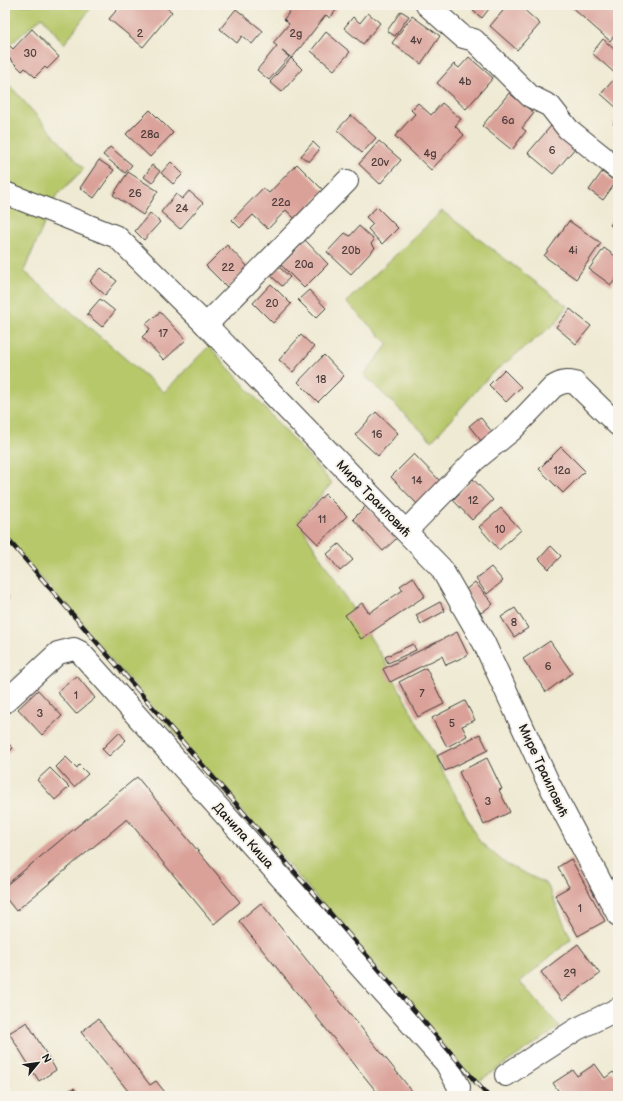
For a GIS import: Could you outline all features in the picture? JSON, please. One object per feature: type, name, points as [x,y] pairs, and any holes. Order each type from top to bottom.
[{"type":"street","points":[[427,5],[463,37],[474,40],[530,96],[550,106],[568,129],[618,169]]},
{"type":"street","points":[[206,325],[347,181]]},
{"type":"street","name":"Мире Траиловић","points":[[5,193],[117,237],[206,325],[441,568],[484,644],[548,782],[618,915]]},
{"type":"street","points":[[406,531],[475,460],[512,430],[553,387],[560,383],[575,383],[618,425]]},
{"type":"street","name":"Данила Киша","points":[[5,702],[58,653],[74,649],[80,652],[446,1063],[459,1087],[458,1096]]},
{"type":"street","points":[[506,1075],[577,1029],[618,1010]]},
{"type":"green space","points":[[5,5],[93,5],[64,44],[42,17],[5,49]]},
{"type":"green space","points":[[5,80],[84,169],[56,196],[24,271],[164,392],[209,346],[332,483],[298,521],[383,658],[480,842],[506,864],[547,884],[571,939],[520,982],[560,1027],[476,1083],[5,536]]},
{"type":"green space","points":[[442,211],[567,306],[557,322],[490,375],[432,441],[364,375],[388,344],[346,302]]},
{"type":"building","points":[[121,5],[163,5],[172,12],[143,47],[109,19]]},
{"type":"building","points":[[295,5],[340,5],[330,18],[326,15],[292,58],[282,51],[289,57],[269,80],[257,70],[277,46],[273,43],[289,24],[284,19]]},
{"type":"building","points":[[477,5],[492,5],[482,18],[473,11]]},
{"type":"building","points":[[508,5],[519,5],[540,24],[517,50],[490,26]]},
{"type":"building","points":[[569,5],[618,5],[618,31],[610,41]]},
{"type":"building","points":[[236,9],[263,31],[252,44],[242,36],[237,43],[220,29]]},
{"type":"building","points":[[401,11],[409,16],[395,36],[387,31]]},
{"type":"building","points":[[368,13],[380,23],[363,44],[344,28],[353,17],[360,23]]},
{"type":"building","points":[[412,16],[440,36],[421,64],[392,43]]},
{"type":"building","points":[[32,29],[59,57],[47,69],[45,67],[35,77],[25,68],[22,71],[5,54],[5,51],[10,46],[13,49]]},
{"type":"building","points":[[326,32],[350,52],[334,70],[311,51]]},
{"type":"building","points":[[603,39],[618,53],[618,76],[592,53]]},
{"type":"building","points":[[469,57],[493,78],[466,109],[437,83],[454,64],[459,68]]},
{"type":"building","points":[[291,58],[302,69],[282,92],[270,82]]},
{"type":"building","points":[[616,77],[618,79],[618,109],[601,94]]},
{"type":"building","points":[[509,93],[534,113],[522,128],[526,131],[512,150],[482,126]]},
{"type":"building","points":[[418,103],[431,115],[442,103],[461,119],[455,126],[464,135],[431,170],[395,136],[415,114],[411,110]]},
{"type":"building","points":[[150,110],[173,133],[150,157],[126,134]]},
{"type":"building","points":[[351,115],[376,138],[362,153],[337,130]]},
{"type":"building","points":[[618,118],[618,127],[613,124]]},
{"type":"building","points":[[551,126],[576,147],[553,174],[528,153]]},
{"type":"building","points":[[379,141],[401,160],[380,184],[359,164]]},
{"type":"building","points":[[313,142],[320,149],[309,162],[301,156]]},
{"type":"building","points":[[110,147],[132,165],[125,173],[103,155]]},
{"type":"building","points":[[99,160],[114,170],[94,198],[80,188]]},
{"type":"building","points":[[171,162],[183,174],[173,184],[161,173]]},
{"type":"building","points":[[297,164],[324,191],[296,220],[286,210],[268,229],[253,215],[240,228],[232,220],[263,188],[269,193]]},
{"type":"building","points":[[152,165],[160,171],[152,183],[144,177]]},
{"type":"building","points":[[128,172],[158,191],[143,215],[113,195]]},
{"type":"building","points":[[602,172],[616,182],[603,200],[589,190]]},
{"type":"building","points":[[189,191],[203,203],[180,229],[161,212],[176,194],[182,199]]},
{"type":"building","points":[[377,207],[398,228],[382,244],[368,229],[373,224],[366,217]]},
{"type":"building","points":[[150,213],[160,222],[144,240],[135,231]]},
{"type":"building","points":[[618,214],[618,231],[610,225]]},
{"type":"building","points":[[569,221],[601,243],[576,279],[544,256]]},
{"type":"building","points":[[359,226],[374,240],[371,244],[375,248],[351,274],[327,252],[345,233],[350,236]]},
{"type":"building","points":[[305,240],[328,264],[304,288],[281,265]]},
{"type":"building","points":[[227,245],[249,268],[228,288],[206,266]]},
{"type":"building","points":[[604,248],[618,258],[618,276],[611,285],[589,269]]},
{"type":"building","points":[[277,265],[290,277],[282,286],[269,274]]},
{"type":"building","points":[[101,268],[117,281],[105,295],[90,281]]},
{"type":"building","points":[[271,284],[291,304],[273,323],[253,303]]},
{"type":"building","points":[[309,290],[326,308],[316,318],[298,300]]},
{"type":"building","points":[[100,299],[115,311],[102,327],[87,314]]},
{"type":"building","points":[[570,309],[591,326],[576,344],[556,327]]},
{"type":"building","points":[[160,312],[186,340],[164,360],[142,337],[150,329],[146,324]]},
{"type":"building","points":[[301,335],[314,347],[293,372],[279,360]]},
{"type":"building","points":[[324,355],[344,376],[318,402],[298,382]]},
{"type":"building","points":[[504,370],[521,387],[506,402],[489,385]]},
{"type":"building","points":[[376,412],[398,433],[378,456],[355,435]]},
{"type":"building","points":[[480,417],[493,433],[482,442],[469,426]]},
{"type":"building","points":[[561,447],[585,471],[563,493],[539,469]]},
{"type":"building","points":[[414,454],[443,484],[419,506],[391,477]]},
{"type":"building","points":[[473,479],[493,500],[472,520],[453,500]]},
{"type":"building","points":[[325,494],[347,516],[318,544],[297,523]]},
{"type":"building","points":[[366,506],[397,538],[383,551],[353,519]]},
{"type":"building","points":[[501,508],[521,530],[499,550],[479,527]]},
{"type":"building","points":[[339,544],[353,560],[340,571],[327,554]]},
{"type":"building","points":[[551,546],[561,556],[549,569],[539,559]]},
{"type":"building","points":[[491,567],[503,581],[487,594],[476,579]]},
{"type":"building","points":[[413,577],[425,596],[361,639],[345,615],[362,603],[369,613],[403,590],[400,586]]},
{"type":"building","points":[[475,582],[493,604],[481,613],[464,591]]},
{"type":"building","points":[[5,593],[9,599],[5,602]]},
{"type":"building","points":[[440,602],[445,611],[421,624],[416,615]]},
{"type":"building","points":[[515,608],[528,628],[514,637],[501,617]]},
{"type":"building","points":[[457,632],[468,655],[446,665],[442,656],[390,682],[383,669]]},
{"type":"building","points":[[550,641],[572,673],[546,692],[523,659]]},
{"type":"building","points":[[413,644],[416,650],[388,663],[385,657]]},
{"type":"building","points":[[426,668],[444,704],[418,717],[399,682]]},
{"type":"building","points":[[77,676],[95,698],[76,714],[57,692]]},
{"type":"building","points":[[38,690],[62,716],[42,735],[18,709]]},
{"type":"building","points":[[465,701],[475,720],[462,726],[467,736],[447,747],[432,718]]},
{"type":"building","points":[[119,732],[126,740],[109,756],[102,749]]},
{"type":"building","points":[[480,734],[488,750],[445,771],[437,756]]},
{"type":"building","points":[[5,740],[13,748],[5,756]]},
{"type":"building","points":[[66,757],[77,768],[79,765],[88,774],[74,787],[56,767]]},
{"type":"building","points":[[487,758],[502,789],[499,790],[510,812],[484,825],[459,772]]},
{"type":"building","points":[[50,768],[69,787],[55,800],[37,780]]},
{"type":"building","points":[[137,777],[240,902],[214,924],[127,819],[16,911],[5,897],[5,886]]},
{"type":"building","points":[[571,859],[605,921],[578,936],[555,895],[569,887],[558,867]]},
{"type":"building","points":[[261,903],[416,1096],[380,1096],[239,921]]},
{"type":"building","points":[[578,944],[600,974],[562,1001],[541,972]]},
{"type":"building","points":[[98,1019],[150,1085],[156,1081],[168,1096],[132,1096],[81,1032]]},
{"type":"building","points":[[27,1022],[56,1070],[39,1081],[9,1033]]},
{"type":"building","points":[[595,1064],[605,1078],[613,1072],[618,1078],[618,1088],[607,1096],[562,1096],[553,1083],[573,1070],[577,1076]]},
{"type":"building","points":[[74,1088],[78,1096],[60,1096]]},
{"type":"railway","points":[[5,536],[488,1096]]}]
